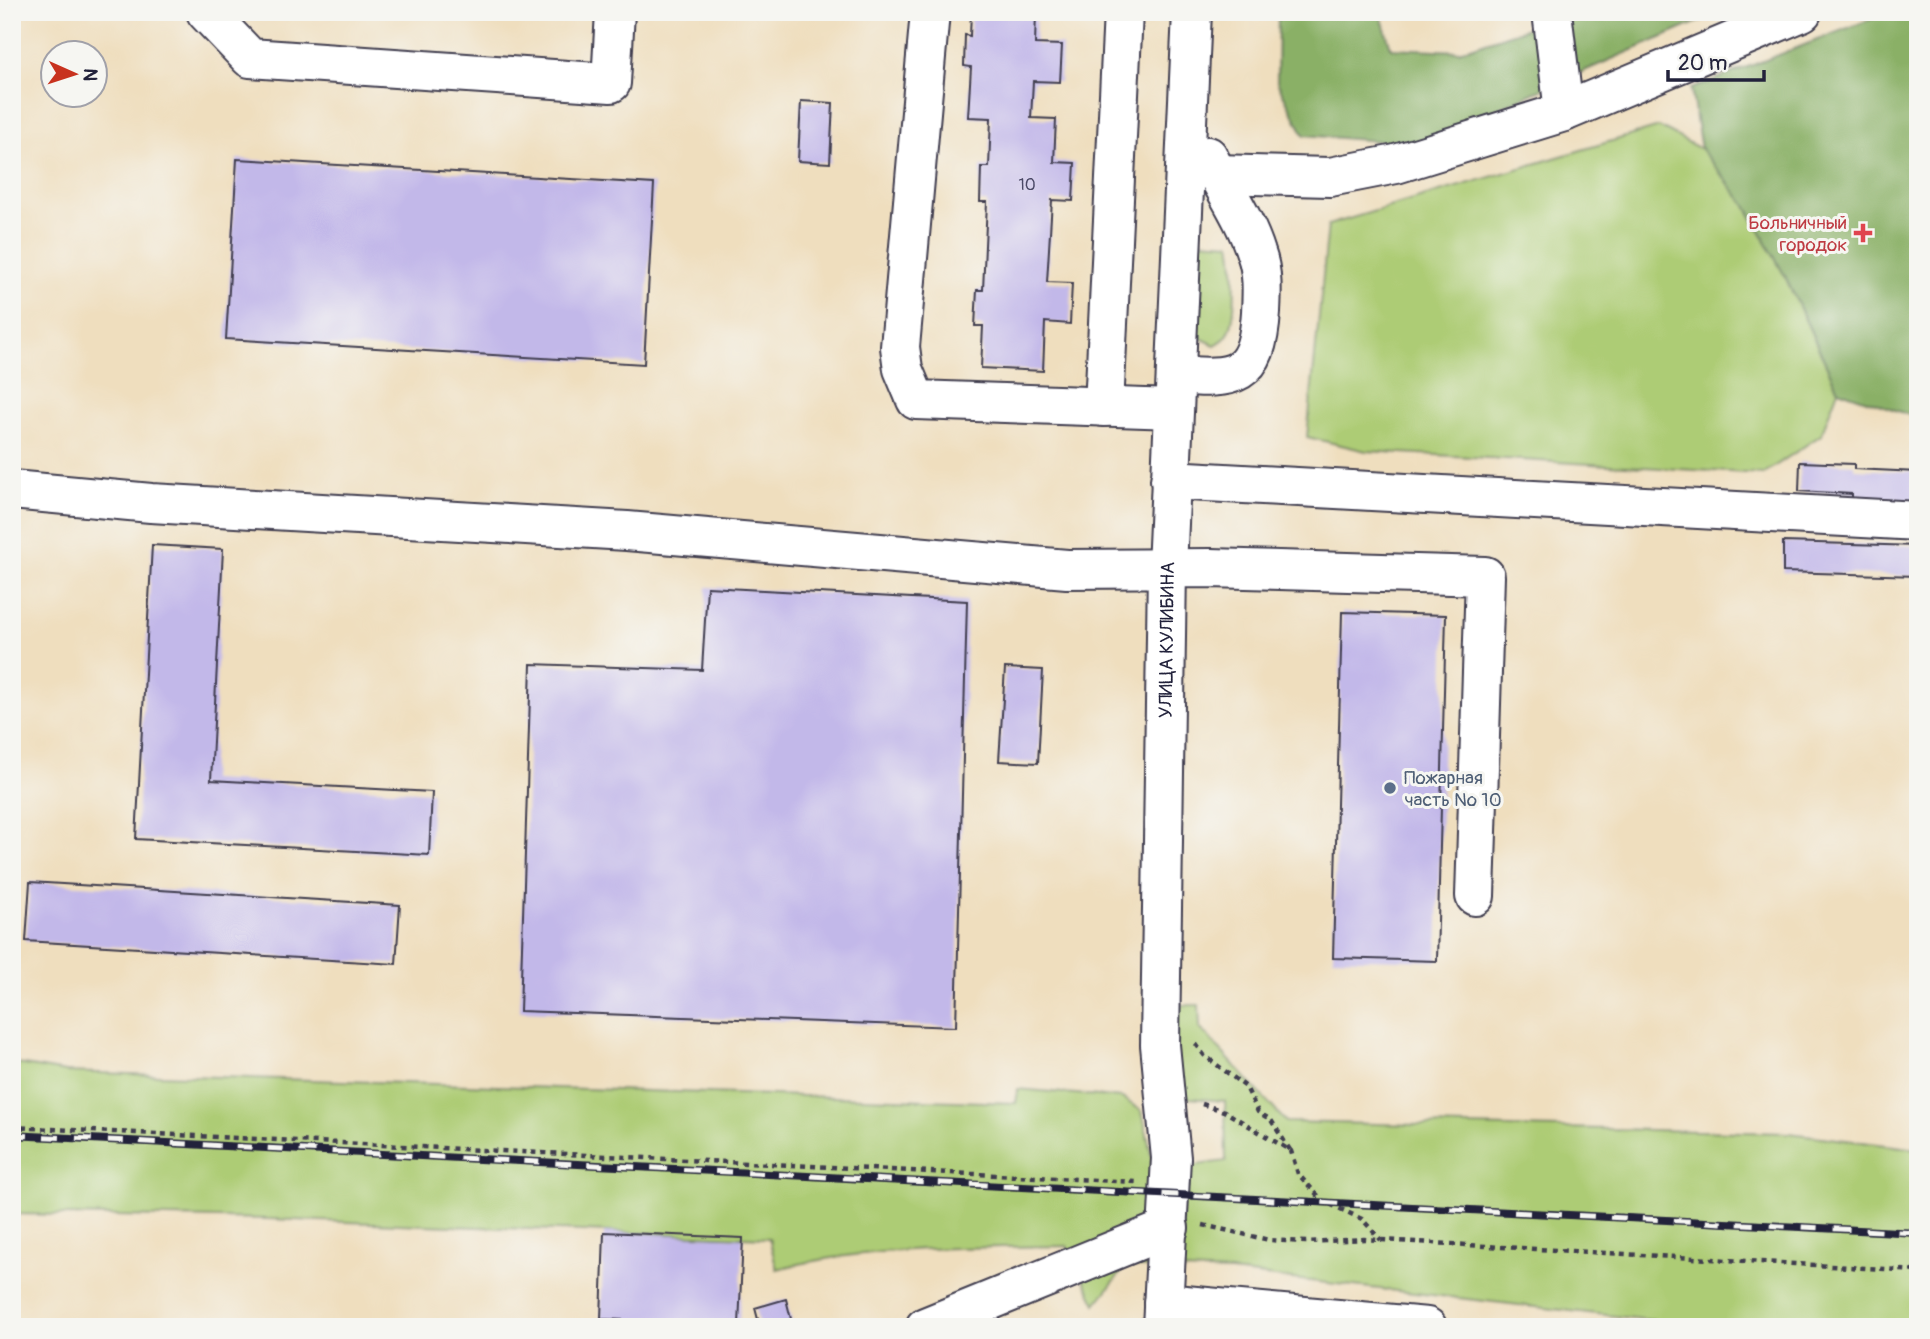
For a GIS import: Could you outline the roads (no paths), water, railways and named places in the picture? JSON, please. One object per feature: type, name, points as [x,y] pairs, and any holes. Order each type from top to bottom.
[{"type":"street","points":[[206,12],[250,58],[611,83],[615,12]]},
{"type":"street","points":[[930,12],[900,347],[903,369],[916,400],[1104,407],[1175,392],[1208,378],[1235,373],[1248,363],[1257,349],[1262,296],[1257,253],[1188,114]]},
{"type":"street","points":[[1104,407],[1123,12]]},
{"type":"street","name":"УЛИЦА КУЛИБИНА","points":[[1164,1299],[1170,1211],[1170,1136],[1161,1071],[1167,568],[1192,12]]},
{"type":"street","points":[[1552,12],[1564,112]]},
{"type":"street","points":[[1216,174],[1330,177],[1396,163],[1564,112],[1802,12]]},
{"type":"street","points":[[1170,480],[1918,521]]},
{"type":"street","points":[[12,490],[151,503],[628,531],[1067,569],[1167,568],[1485,576],[1475,896]]},
{"type":"street","points":[[925,1327],[1170,1211]]},
{"type":"street","points":[[1164,1299],[1427,1327]]},
{"type":"railway","points":[[12,1135],[1918,1233]]},
{"type":"place","name":"Больничный городок","points":[[1863,233]]},
{"type":"place","name":"Пожарная часть № 10","points":[[1390,788]]}]
